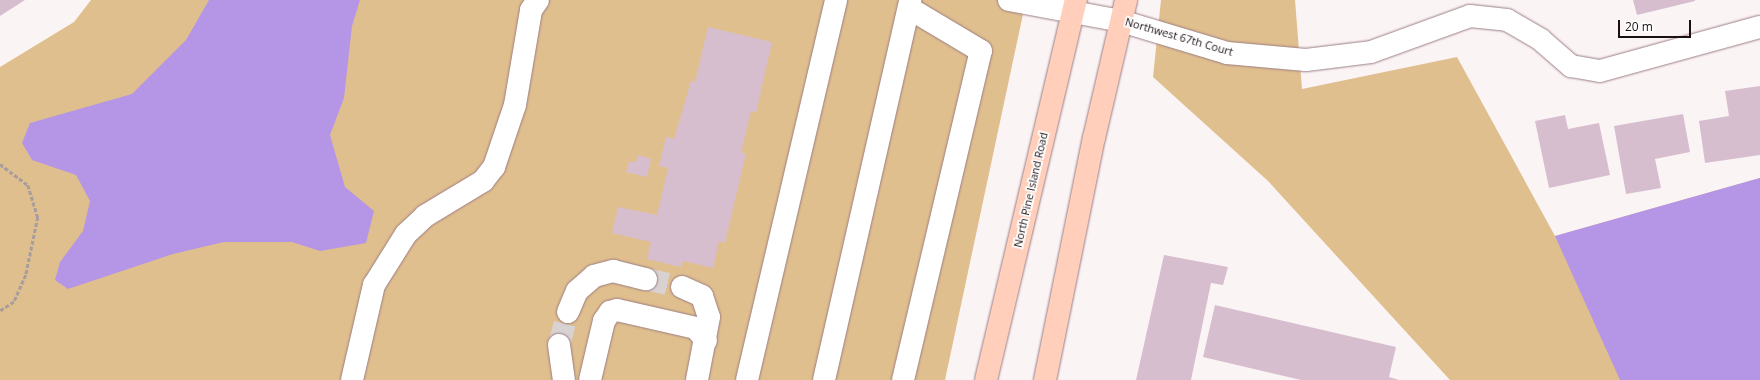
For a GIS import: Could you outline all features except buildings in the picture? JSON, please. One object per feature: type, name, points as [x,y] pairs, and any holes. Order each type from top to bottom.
[{"type":"main road","points":[[1045,380],[1126,0]]},
{"type":"main road","name":"North Pine Island Road","points":[[986,380],[1075,5]]},
{"type":"street","points":[[352,380],[374,284],[406,234],[425,216],[483,181],[494,167],[515,104],[531,10],[538,0]]},
{"type":"street","points":[[747,380],[836,0]]},
{"type":"street","name":"Northwest 67th Court","points":[[1009,0],[1075,5],[1121,21],[1227,53],[1306,60],[1371,52],[1467,8],[1507,20],[1540,40],[1571,66],[1600,71],[1760,27]]},
{"type":"street","points":[[824,380],[909,4],[980,51],[903,380]]},
{"type":"street","points":[[568,312],[577,291],[594,276],[613,271],[646,279]]},
{"type":"street","points":[[682,287],[702,296],[709,316],[706,341],[697,380]]},
{"type":"street","points":[[590,380],[604,321],[610,312],[617,310],[696,328],[706,341]]},
{"type":"street","points":[[559,345],[564,380]]},
{"type":"path","points":[[0,164],[28,184],[38,217],[26,275],[14,302],[0,311]]},
{"type":"shaded area","points":[[91,0],[1026,0],[945,380],[0,380],[0,67],[74,22]]},
{"type":"shaded area","points":[[209,0],[360,0],[352,26],[344,98],[330,135],[345,187],[374,211],[366,243],[320,251],[292,242],[224,242],[173,254],[68,289],[55,280],[60,262],[83,231],[90,201],[76,175],[32,160],[22,143],[30,123],[132,94],[186,40]]},
{"type":"shaded area","points":[[1161,0],[1295,0],[1302,89],[1457,57],[1555,236],[1760,178],[1760,380],[1450,380],[1268,181],[1153,77]]},
{"type":"shaded area","points":[[1760,178],[1760,380],[1620,380],[1555,236]]},
{"type":"tunnel","points":[[646,279],[682,287]]},
{"type":"tunnel","points":[[559,345],[568,312]]}]
